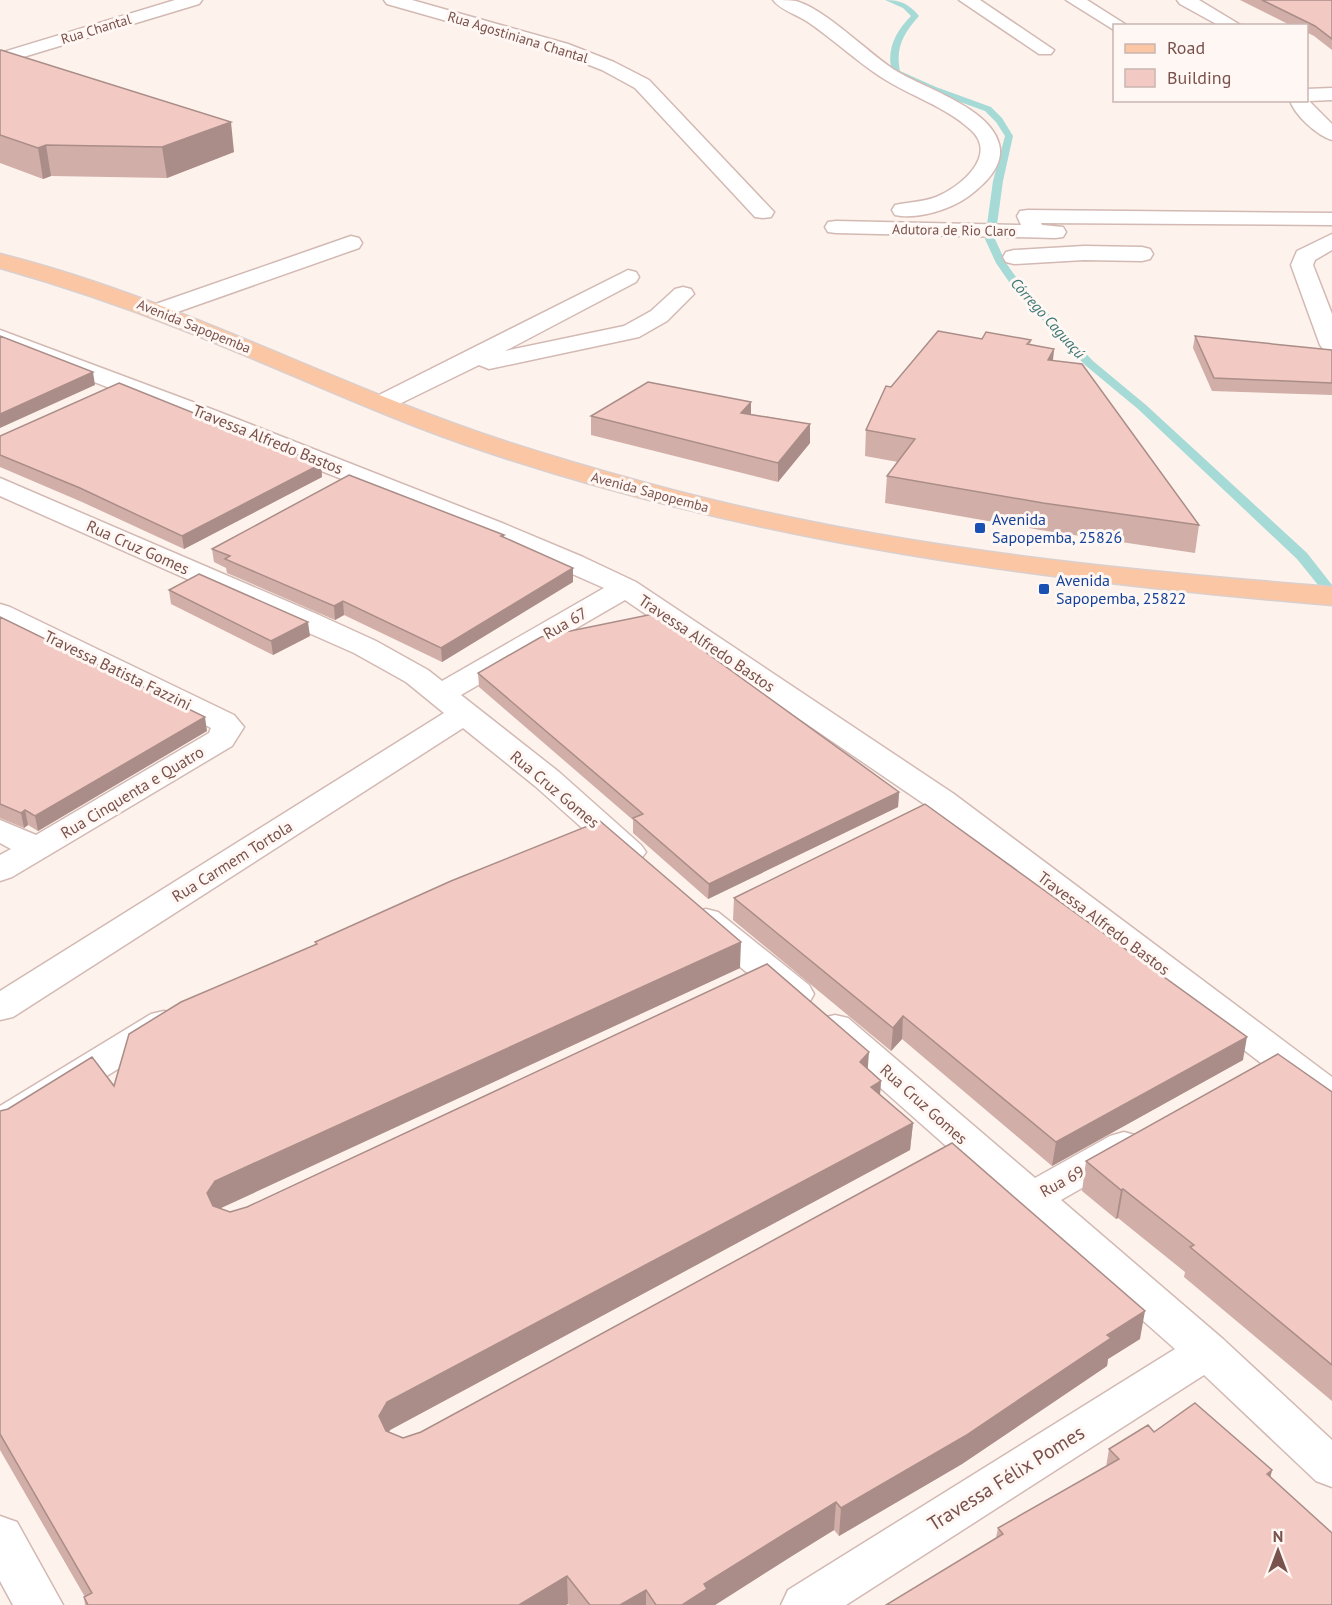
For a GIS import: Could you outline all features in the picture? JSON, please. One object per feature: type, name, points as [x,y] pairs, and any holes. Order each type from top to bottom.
[{"type":"main road","name":"Avenida Sapopemba","points":[[0,261],[48,273],[158,311],[492,446],[642,492],[939,555],[1109,577],[1332,597]]},
{"type":"street","name":"Rua Chantal","points":[[0,59],[193,0]]},
{"type":"street","name":"Rua Agostiniana Chantal","points":[[393,0],[562,48],[608,66],[642,84],[763,212]]},
{"type":"street","points":[[782,0],[815,17],[886,72],[972,121],[986,134],[992,151],[986,169],[963,192],[943,203],[903,210]]},
{"type":"street","points":[[968,0],[1045,50]]},
{"type":"street","points":[[1075,0],[1117,24]]},
{"type":"street","points":[[1186,0],[1230,24]]},
{"type":"street","points":[[1308,95],[1332,94]]},
{"type":"street","points":[[1300,102],[1301,106],[1332,134]]},
{"type":"street","points":[[1032,226],[1029,216],[1075,236],[1142,254]]},
{"type":"street","points":[[1014,257],[1075,236],[1332,219]]},
{"type":"street","name":"Adutora de Rio Claro","points":[[836,227],[1075,236]]},
{"type":"street","points":[[1332,241],[1305,256],[1302,265],[1332,345]]},
{"type":"street","points":[[158,311],[351,243]]},
{"type":"street","points":[[382,403],[457,367],[628,277]]},
{"type":"street","points":[[457,367],[517,357],[631,332],[650,325],[683,294]]},
{"type":"street","name":"Travessa Alfredo Bastos","points":[[0,337],[354,473],[579,565],[626,588],[942,801],[1266,1067],[1332,1097]]},
{"type":"street","points":[[92,398],[124,383]]},
{"type":"street","points":[[324,489],[354,473]]},
{"type":"street","name":"Rua Cruz Gomes","points":[[0,486],[365,647],[417,676],[547,779],[652,872]]},
{"type":"street","points":[[180,566],[212,549]]},
{"type":"street","name":"Rua 67","points":[[452,704],[626,588]]},
{"type":"street","name":"Travessa Batista Fazzini","points":[[0,613],[223,722],[228,727],[226,733]]},
{"type":"street","name":"Rua Carmem Tortola","points":[[0,1008],[452,704]]},
{"type":"street","name":"Rua Cinquenta e Quatro","points":[[0,870],[221,739],[226,733]]},
{"type":"street","points":[[911,816],[942,801]]},
{"type":"street","points":[[568,840],[599,826]]},
{"type":"street","points":[[0,830],[36,848]]},
{"type":"street","name":"Rua Cruz Gomes","points":[[678,895],[705,918],[752,980],[872,1058],[1207,1351],[1332,1468]]},
{"type":"street","points":[[705,918],[736,903]]},
{"type":"street","points":[[0,1124],[110,1054],[171,1018],[193,1009]]},
{"type":"street","name":"Rua 69","points":[[1032,1198],[1156,1128]]},
{"type":"street","points":[[928,1161],[965,1141]]},
{"type":"street","name":"Travessa Félix Pomes","points":[[805,1605],[1207,1351]]},
{"type":"street","points":[[0,1536],[39,1605]]},
{"type":"building","points":[[1262,0],[1332,0],[1332,39],[1315,26]]},
{"type":"building","points":[[0,50],[231,122],[162,147],[46,145],[38,148],[0,135]]},
{"type":"building","points":[[938,331],[982,339],[986,332],[1031,340],[1027,344],[1054,349],[1048,360],[1082,364],[1199,525],[1043,503],[887,476],[915,439],[866,430],[886,386],[891,387]]},
{"type":"building","points":[[0,336],[93,372],[0,414]]},
{"type":"building","points":[[1195,336],[1332,350],[1332,383],[1214,378]]},
{"type":"building","points":[[648,382],[751,402],[741,413],[810,424],[778,463],[591,416]]},
{"type":"building","points":[[119,383],[321,464],[182,536],[80,488],[0,455],[0,436]]},
{"type":"building","points":[[349,475],[504,535],[501,536],[573,568],[441,648],[343,601],[334,606],[225,559],[230,556],[212,549]]},
{"type":"building","points":[[199,574],[308,622],[271,641],[169,590]]},
{"type":"building","points":[[653,614],[899,792],[709,884],[633,818],[643,814],[478,673],[541,637]]},
{"type":"building","points":[[0,617],[205,717],[35,816],[25,810],[21,813],[0,804]]},
{"type":"building","points":[[925,804],[1247,1037],[1056,1142],[903,1016],[893,1028],[734,898]]},
{"type":"building","points":[[600,821],[741,942],[215,1181],[207,1193],[213,1206],[230,1212],[247,1207],[767,964],[869,1052],[860,1062],[881,1081],[871,1087],[913,1123],[387,1402],[379,1416],[386,1431],[403,1438],[421,1432],[952,1143],[1145,1311],[1107,1335],[1111,1338],[965,1436],[841,1508],[836,1502],[704,1584],[707,1589],[682,1605],[656,1605],[646,1590],[620,1605],[590,1605],[567,1576],[519,1605],[88,1605],[84,1597],[92,1593],[0,1434],[0,1111],[8,1109],[92,1057],[114,1086],[129,1034],[181,1002],[317,944],[315,942],[451,881]]},
{"type":"building","points":[[1278,1054],[1332,1092],[1332,1365],[1190,1247],[1194,1245],[1086,1161]]},
{"type":"building","points":[[1195,1403],[1272,1470],[1267,1474],[1332,1533],[1332,1605],[886,1605],[1003,1534],[998,1528],[1119,1459],[1109,1449],[1148,1425],[1154,1432]]},
{"type":"waterway","name":"Córrego Caguaçú","points":[[889,0],[906,6],[915,16],[897,41],[894,56],[896,72],[933,89],[988,109],[999,120],[1009,136],[998,181],[990,239],[1001,263],[1020,290],[1089,363],[1142,407],[1302,556],[1332,593]]},
{"type":"place","name":"Avenida Sapopemba, 25826","points":[[980,528]]},
{"type":"place","name":"Avenida Sapopemba, 25822","points":[[1044,589]]}]
